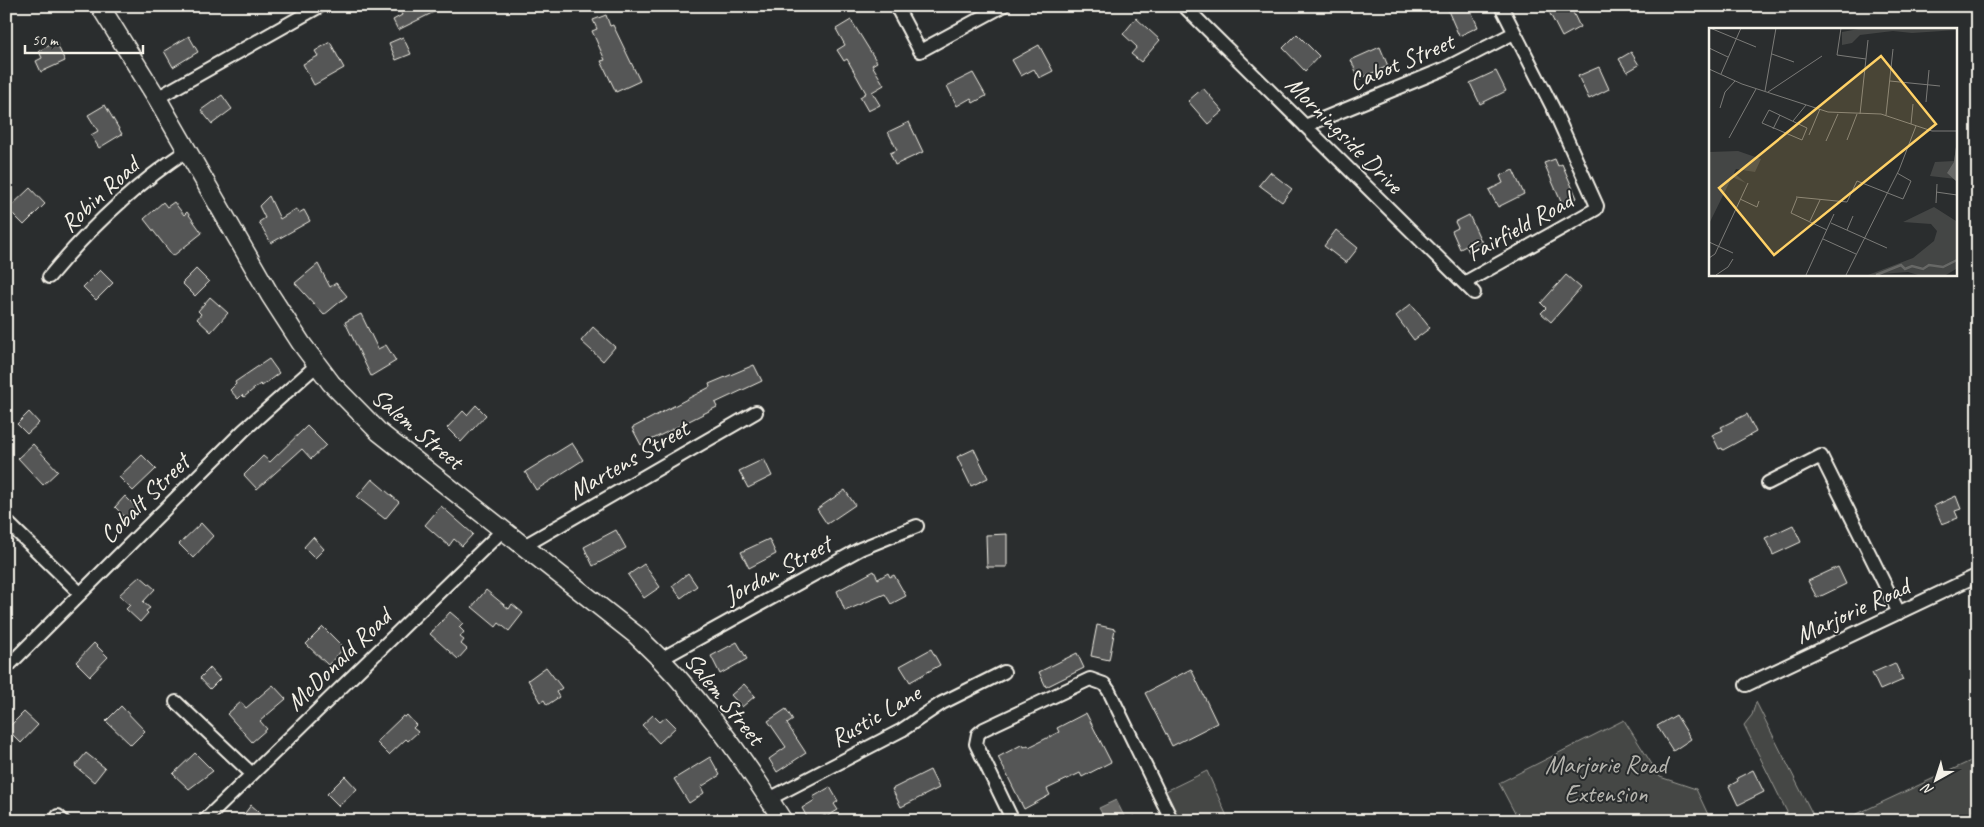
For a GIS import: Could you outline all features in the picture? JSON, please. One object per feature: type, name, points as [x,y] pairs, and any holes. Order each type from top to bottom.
[{"type":"street","name":"Salem Street","points":[[100,6],[157,98],[251,265],[317,364],[346,399],[379,432],[636,635],[661,659],[702,704],[783,821]]},
{"type":"street","points":[[157,98],[320,6]]},
{"type":"street","points":[[896,6],[920,51],[1003,6]]},
{"type":"street","name":"Morningside Drive","points":[[1184,6],[1474,293]]},
{"type":"street","points":[[1501,6],[1514,33]]},
{"type":"street","name":"Cabot Street","points":[[1305,126],[1436,72],[1514,33]]},
{"type":"street","name":"Fairfield Road","points":[[1464,283],[1596,209],[1597,206],[1553,108],[1514,33]]},
{"type":"street","name":"Robin Road","points":[[49,277],[68,254],[140,187],[186,151]]},
{"type":"street","name":"Cobalt Street","points":[[6,668],[257,417],[317,364]]},
{"type":"street","name":"Martens Street","points":[[524,546],[756,412]]},
{"type":"street","points":[[1768,483],[1821,456],[1899,613]]},
{"type":"street","points":[[6,521],[80,594]]},
{"type":"street","name":"Jordan Street","points":[[661,659],[860,549],[917,526]]},
{"type":"street","name":"McDonald Road","points":[[204,821],[503,530]]},
{"type":"street","name":"Marjorie Road","points":[[1746,685],[1978,576]]},
{"type":"street","name":"Rustic Lane","points":[[769,799],[902,730],[942,703],[1004,672]]},
{"type":"street","points":[[1012,821],[976,744],[978,734],[984,729],[1090,679],[1104,684],[1109,691],[1172,821]]},
{"type":"street","points":[[176,702],[252,774]]},
{"type":"green space","points":[[1756,702],[1816,821],[1787,821],[1787,812],[1744,725],[1752,715]]},
{"type":"green space","name":"Marjorie Road Extension","points":[[1624,720],[1660,777],[1696,789],[1711,821],[1519,821],[1499,783]]},
{"type":"green space","points":[[1978,758],[1978,821],[1842,821],[1975,759]]},
{"type":"green space","points":[[1207,771],[1229,821],[1179,821],[1164,792]]},
{"type":"shaded area","points":[[1116,800],[1126,820],[1134,816],[1136,821],[1106,821],[1099,808]]},
{"type":"building","points":[[398,6],[446,6],[398,30],[393,20],[402,15]]},
{"type":"building","points":[[1446,6],[1469,6],[1478,27],[1459,36]]},
{"type":"building","points":[[1546,6],[1570,6],[1580,27],[1562,37]]},
{"type":"building","points":[[606,15],[610,26],[613,25],[640,81],[616,92],[601,61],[605,60],[592,31],[597,29],[593,20]]},
{"type":"building","points":[[1136,18],[1160,40],[1141,62],[1131,54],[1137,47],[1123,34]]},
{"type":"building","points":[[851,20],[877,62],[872,65],[884,85],[872,92],[880,105],[868,111],[860,97],[866,93],[847,59],[844,61],[837,50],[845,45],[836,29]]},
{"type":"building","points":[[1297,34],[1319,56],[1305,71],[1283,48]]},
{"type":"building","points":[[189,36],[198,52],[173,67],[164,51]]},
{"type":"building","points":[[403,37],[411,54],[396,60],[389,43]]},
{"type":"building","points":[[56,42],[65,61],[41,72],[36,61],[42,58],[39,51]]},
{"type":"building","points":[[330,42],[344,68],[314,85],[303,64],[318,56],[315,51]]},
{"type":"building","points":[[1039,45],[1053,71],[1039,78],[1034,69],[1021,76],[1012,60]]},
{"type":"building","points":[[1380,47],[1388,66],[1359,79],[1351,60]]},
{"type":"building","points":[[1631,52],[1639,65],[1627,72],[1619,59]]},
{"type":"building","points":[[1599,67],[1609,89],[1589,99],[1578,76]]},
{"type":"building","points":[[1496,71],[1506,91],[1480,104],[1470,83]]},
{"type":"building","points":[[973,73],[986,96],[973,103],[971,98],[957,106],[947,86]]},
{"type":"building","points":[[1203,88],[1223,111],[1208,124],[1188,101]]},
{"type":"building","points":[[222,95],[232,109],[212,124],[201,110]]},
{"type":"building","points":[[105,105],[122,134],[99,148],[91,135],[98,131],[88,115]]},
{"type":"building","points":[[909,122],[923,152],[895,165],[890,153],[897,150],[888,132]]},
{"type":"building","points":[[1555,159],[1558,166],[1562,164],[1577,198],[1562,204],[1544,163]]},
{"type":"building","points":[[1513,170],[1524,194],[1498,207],[1489,190],[1503,183],[1500,176]]},
{"type":"building","points":[[1270,172],[1292,189],[1282,202],[1259,185]]},
{"type":"building","points":[[30,188],[45,204],[24,225],[8,209]]},
{"type":"building","points":[[269,196],[280,219],[296,209],[299,213],[304,210],[310,221],[271,243],[259,222],[265,218],[259,206]]},
{"type":"building","points":[[163,202],[167,207],[174,202],[184,215],[187,212],[202,233],[173,256],[144,219]]},
{"type":"building","points":[[1469,215],[1483,245],[1469,252],[1466,246],[1460,249],[1452,231],[1458,228],[1455,222]]},
{"type":"building","points":[[1336,230],[1358,248],[1346,263],[1324,246]]},
{"type":"building","points":[[318,264],[330,287],[336,283],[347,296],[324,315],[295,283]]},
{"type":"building","points":[[196,269],[209,282],[195,296],[182,283]]},
{"type":"building","points":[[100,270],[113,283],[96,300],[83,287]]},
{"type":"building","points":[[1566,275],[1581,288],[1551,322],[1541,313],[1546,308],[1541,303]]},
{"type":"building","points":[[210,297],[228,313],[211,332],[197,319],[201,314],[198,311]]},
{"type":"building","points":[[1411,304],[1430,328],[1414,340],[1396,316]]},
{"type":"building","points":[[361,314],[378,349],[386,345],[396,361],[371,376],[345,322]]},
{"type":"building","points":[[593,327],[615,347],[603,361],[581,341]]},
{"type":"building","points":[[269,359],[279,373],[262,386],[260,384],[244,397],[242,395],[238,399],[230,390],[236,384],[235,382]]},
{"type":"building","points":[[754,365],[762,381],[715,403],[717,407],[641,445],[632,428],[710,387],[709,384]]},
{"type":"building","points":[[476,405],[486,415],[461,442],[447,428],[463,411],[467,415]]},
{"type":"building","points":[[29,412],[39,423],[27,434],[17,424]]},
{"type":"building","points":[[1747,414],[1756,432],[1723,450],[1722,448],[1719,449],[1712,435],[1723,430],[1721,427]]},
{"type":"building","points":[[307,426],[326,445],[311,459],[302,449],[257,489],[244,475],[263,456],[270,462]]},
{"type":"building","points":[[572,443],[583,460],[536,490],[525,472]]},
{"type":"building","points":[[33,444],[58,471],[43,485],[18,458]]},
{"type":"building","points":[[974,449],[988,478],[971,486],[957,457]]},
{"type":"building","points":[[142,455],[156,469],[133,491],[119,477]]},
{"type":"building","points":[[764,459],[772,476],[748,488],[739,471]]},
{"type":"building","points":[[372,479],[399,502],[385,519],[357,497]]},
{"type":"building","points":[[845,490],[855,505],[827,524],[817,509]]},
{"type":"building","points":[[125,496],[138,509],[127,519],[115,507]]},
{"type":"building","points":[[1956,496],[1961,509],[1955,511],[1958,518],[1942,524],[1934,506]]},
{"type":"building","points":[[441,506],[473,534],[462,546],[454,539],[449,546],[425,525]]},
{"type":"building","points":[[201,523],[213,536],[193,558],[179,544]]},
{"type":"building","points":[[1793,525],[1801,542],[1773,555],[1765,538]]},
{"type":"building","points":[[616,530],[626,548],[593,566],[584,547]]},
{"type":"building","points":[[1007,534],[1007,567],[987,567],[986,535]]},
{"type":"building","points":[[313,537],[324,549],[315,558],[304,547]]},
{"type":"building","points":[[769,539],[776,554],[749,568],[741,552]]},
{"type":"building","points":[[644,564],[660,587],[644,598],[628,575]]},
{"type":"building","points":[[1838,567],[1846,584],[1817,598],[1808,581]]},
{"type":"building","points":[[874,571],[878,579],[888,573],[890,577],[894,575],[906,596],[891,604],[885,594],[845,611],[837,591]]},
{"type":"building","points":[[688,573],[697,586],[681,598],[672,586]]},
{"type":"building","points":[[140,576],[155,589],[143,602],[150,608],[146,611],[148,613],[140,622],[126,609],[130,605],[119,595]]},
{"type":"building","points":[[486,590],[509,609],[512,604],[523,613],[509,631],[499,623],[496,627],[472,607]]},
{"type":"building","points":[[450,612],[463,623],[459,627],[464,632],[460,637],[464,640],[461,644],[467,649],[458,659],[430,634]]},
{"type":"building","points":[[1097,625],[1115,629],[1109,660],[1091,656]]},
{"type":"building","points":[[323,627],[344,648],[328,665],[306,644]]},
{"type":"building","points":[[737,642],[747,659],[720,674],[711,656]]},
{"type":"building","points":[[94,643],[108,657],[90,676],[76,662]]},
{"type":"building","points":[[931,649],[940,665],[910,682],[900,666]]},
{"type":"building","points":[[1077,653],[1084,668],[1046,687],[1039,672]]},
{"type":"building","points":[[1895,663],[1903,680],[1880,690],[1872,673]]},
{"type":"building","points":[[546,667],[562,688],[556,692],[559,697],[547,705],[544,700],[541,702],[528,680]]},
{"type":"building","points":[[210,668],[220,679],[210,689],[200,678]]},
{"type":"building","points":[[1191,669],[1217,723],[1172,746],[1145,693]]},
{"type":"building","points":[[744,684],[755,696],[742,707],[731,695]]},
{"type":"building","points":[[273,685],[286,699],[260,721],[267,729],[252,742],[227,714],[241,702],[246,708]]},
{"type":"building","points":[[121,706],[145,731],[131,745],[106,721]]},
{"type":"building","points":[[786,709],[793,720],[787,724],[806,753],[777,772],[769,759],[786,747],[768,721]]},
{"type":"building","points":[[24,712],[38,725],[21,743],[7,729]]},
{"type":"building","points":[[1086,713],[1111,762],[1082,777],[1080,773],[1047,789],[1050,795],[1024,809],[998,757],[1023,744],[1024,747],[1028,745],[1029,747],[1059,732],[1057,728]]},
{"type":"building","points":[[407,715],[416,725],[413,728],[418,732],[408,741],[406,739],[389,755],[376,742],[403,716]]},
{"type":"building","points":[[653,715],[660,722],[666,717],[676,727],[659,743],[642,725]]},
{"type":"building","points":[[1676,715],[1691,739],[1673,751],[1657,726]]},
{"type":"building","points":[[86,753],[105,768],[94,782],[75,766]]},
{"type":"building","points":[[195,753],[213,771],[189,789],[173,774]]},
{"type":"building","points":[[710,757],[720,775],[701,787],[704,793],[689,803],[674,779]]},
{"type":"building","points":[[930,770],[939,788],[901,807],[892,789]]},
{"type":"building","points":[[1753,770],[1764,792],[1738,805],[1729,786],[1738,781],[1737,778]]},
{"type":"building","points":[[345,776],[357,789],[339,806],[327,794]]},
{"type":"building","points":[[830,787],[838,801],[834,804],[838,810],[826,817],[825,815],[815,821],[809,821],[802,808],[815,800],[813,797]]},
{"type":"building","points":[[251,805],[270,821],[239,821]]}]
